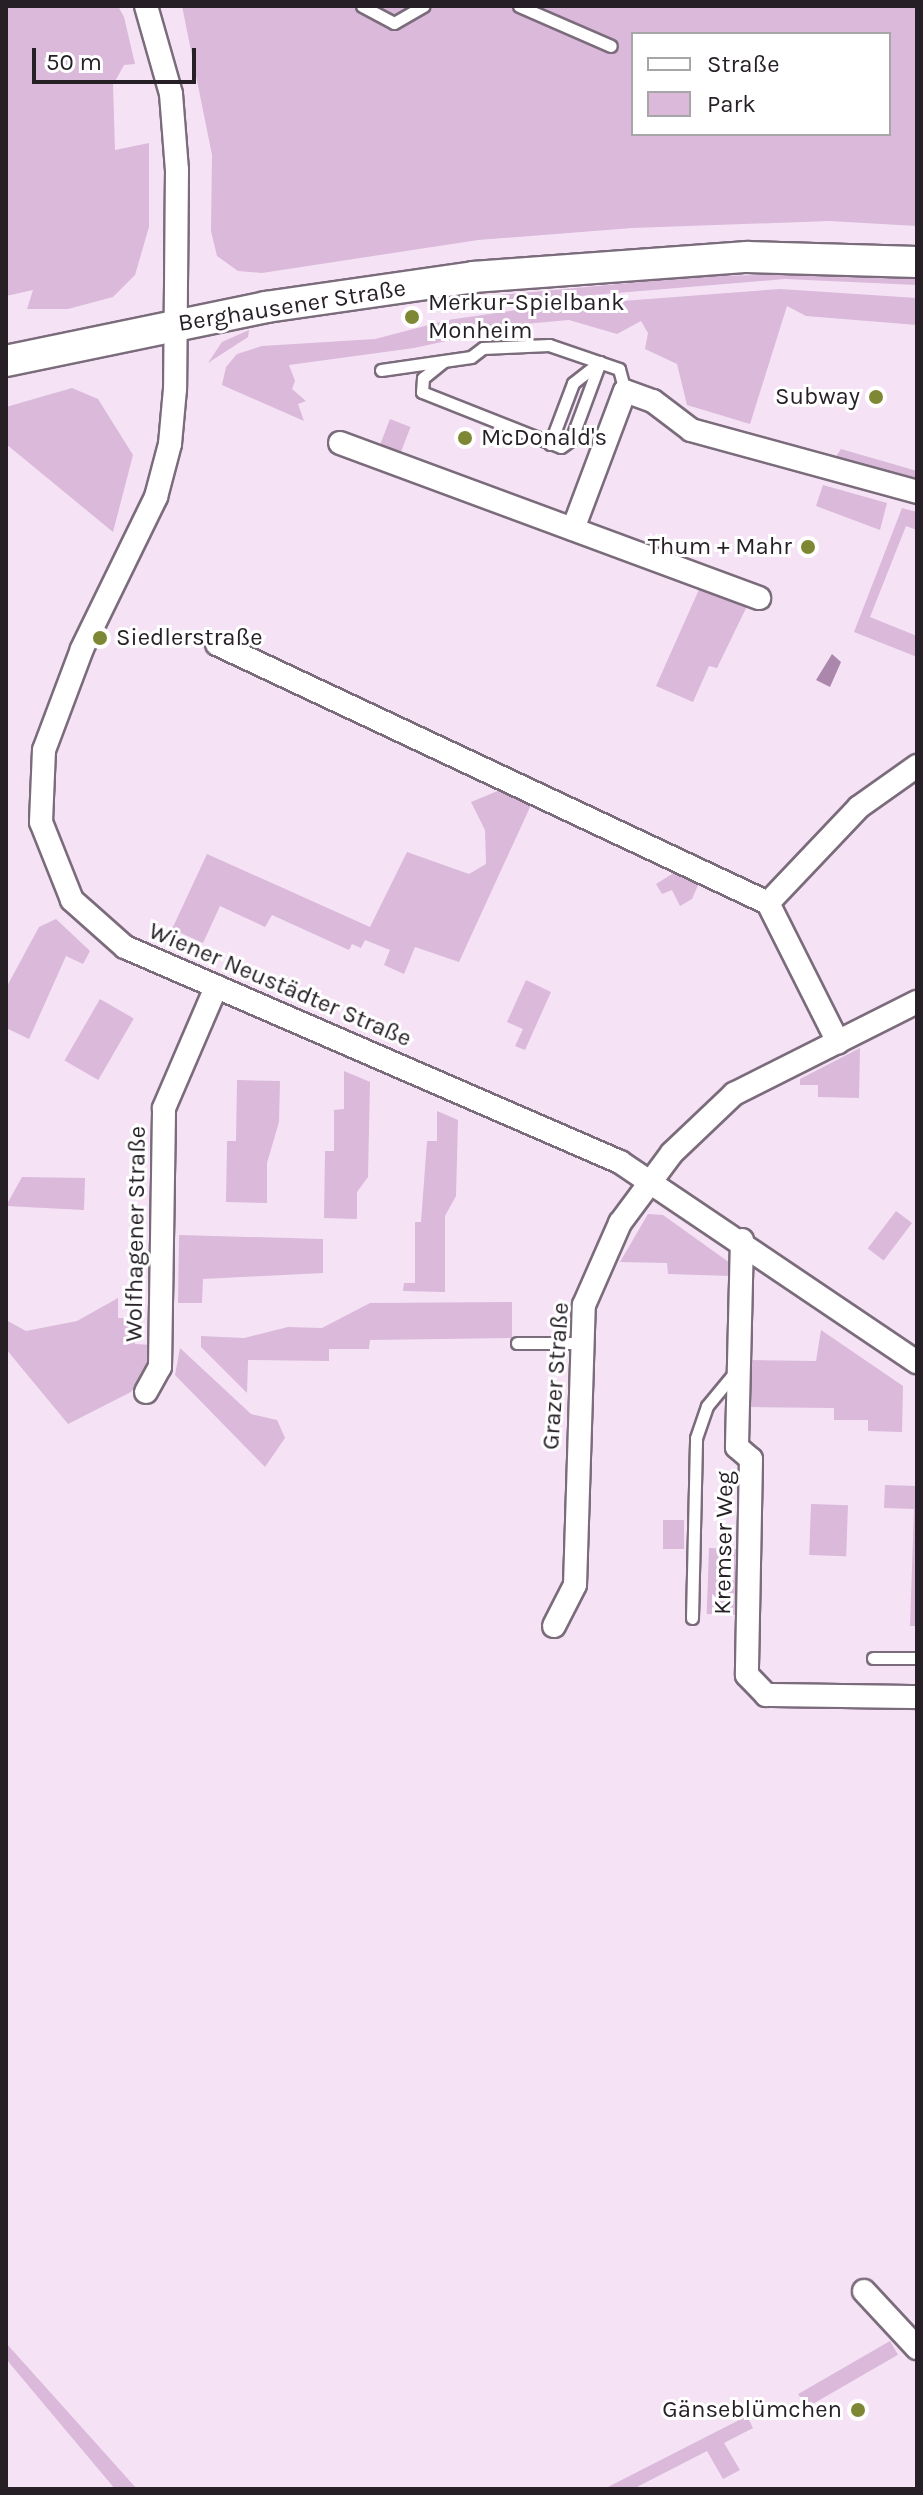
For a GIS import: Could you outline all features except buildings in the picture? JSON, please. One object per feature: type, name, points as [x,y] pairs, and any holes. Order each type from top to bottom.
[{"type":"street","name":"Wiener Neustädter Straße","points":[[146,6],[171,94],[177,170],[176,324],[170,444],[160,484],[82,649],[44,750],[41,822],[72,900],[124,947],[377,1053],[650,1180],[917,1362]]},
{"type":"street","name":"Berghausener Straße","points":[[6,361],[176,324],[473,277],[568,267],[747,257],[917,262]]},
{"type":"street","points":[[573,529],[625,391],[653,401],[691,430],[917,492]]},
{"type":"street","points":[[340,443],[759,598]]},
{"type":"street","points":[[217,644],[768,903],[838,1042]]},
{"type":"street","points":[[768,903],[859,807],[917,766]]},
{"type":"street","name":"Wolfhagener Straße","points":[[146,1392],[160,1367],[164,1108],[216,987]]},
{"type":"street","name":"Grazer Straße","points":[[554,1626],[575,1585],[580,1343],[584,1305],[604,1254],[650,1180],[734,1094],[917,1002]]},
{"type":"street","name":"Kremser Weg","points":[[742,1240],[737,1447],[751,1459],[747,1675],[766,1695],[917,1697]]},
{"type":"street","points":[[864,2291],[917,2348]]},
{"type":"lane","points":[[362,6],[394,23],[424,6]]},
{"type":"lane","points":[[519,6],[611,46]]},
{"type":"lane","points":[[381,370],[471,357],[483,348],[538,345],[619,369],[625,391]]},
{"type":"lane","points":[[444,361],[423,378],[422,392],[561,447],[571,440],[600,362]]},
{"type":"lane","points":[[550,444],[573,383],[600,362]]},
{"type":"lane","points":[[517,1343],[580,1343]]},
{"type":"lane","points":[[692,1618],[696,1438],[707,1406],[737,1370]]},
{"type":"lane","points":[[873,1658],[917,1658]]},
{"type":"green space","points":[[6,6],[118,6],[124,17],[135,64],[124,65],[113,85],[115,150],[149,143],[149,227],[135,275],[113,297],[68,309],[27,309],[33,290],[6,296]]},
{"type":"green space","points":[[182,6],[917,6],[917,226],[829,221],[632,228],[478,240],[262,273],[238,271],[217,256],[211,231],[212,155]]},
{"type":"green space","points":[[834,274],[917,279],[917,285],[785,279],[459,306],[457,299],[705,276]]},
{"type":"green space","points":[[780,289],[917,298],[917,325],[806,316],[787,306],[750,424],[687,405],[677,364],[645,349],[648,333],[641,321],[617,334],[569,320],[468,329],[460,338],[414,348],[289,365],[295,381],[292,389],[306,401],[298,404],[304,421],[222,385],[226,367],[237,354],[262,346],[375,339],[448,320],[530,308]]},
{"type":"green space","points":[[249,330],[248,337],[208,363],[222,342]]},
{"type":"green space","points":[[72,388],[98,399],[133,455],[113,532],[6,444],[6,407]]},
{"type":"green space","points":[[390,419],[411,427],[399,456],[379,448]]},
{"type":"green space","points":[[841,449],[917,471],[917,480],[835,458]]},
{"type":"green space","points":[[823,485],[887,503],[880,530],[816,506]]},
{"type":"green space","points":[[902,508],[917,512],[917,530],[906,526],[870,617],[917,636],[917,657],[854,632]]},
{"type":"green space","points":[[701,585],[749,602],[717,668],[709,666],[693,702],[656,686]]},
{"type":"green space","points":[[500,790],[531,805],[459,962],[415,947],[404,974],[384,965],[390,950],[365,940],[361,948],[352,944],[349,950],[272,915],[265,927],[220,906],[203,943],[172,929],[207,854],[370,927],[407,852],[469,874],[486,864],[485,830],[471,802]]},
{"type":"green space","points":[[677,871],[699,883],[692,899],[680,906],[672,890],[662,894],[656,884]]},
{"type":"green space","points":[[56,919],[90,951],[83,964],[66,956],[29,1039],[6,1028],[6,988],[39,927]]},
{"type":"green space","points":[[526,980],[551,992],[525,1050],[515,1046],[523,1029],[507,1022]]},
{"type":"green space","points":[[100,999],[134,1018],[98,1080],[65,1060]]},
{"type":"green space","points":[[860,1048],[859,1098],[818,1097],[818,1085],[800,1085],[800,1079]]},
{"type":"green space","points":[[344,1071],[370,1082],[368,1177],[357,1192],[357,1219],[324,1218],[325,1151],[334,1151],[334,1110],[344,1109]]},
{"type":"green space","points":[[237,1080],[280,1081],[279,1122],[267,1163],[267,1203],[226,1202],[227,1141],[236,1141]]},
{"type":"green space","points":[[437,1111],[458,1120],[456,1196],[445,1216],[445,1292],[403,1291],[404,1283],[415,1283],[415,1222],[421,1222],[427,1141],[437,1141]]},
{"type":"green space","points":[[22,1177],[85,1178],[84,1210],[6,1206]]},
{"type":"green space","points":[[896,1211],[912,1223],[884,1261],[868,1249]]},
{"type":"green space","points":[[648,1214],[663,1215],[730,1263],[731,1276],[668,1274],[667,1263],[620,1262]]},
{"type":"green space","points":[[179,1235],[323,1239],[323,1273],[203,1279],[202,1303],[178,1303]]},
{"type":"green space","points":[[118,1298],[118,1318],[136,1318],[135,1344],[152,1345],[152,1366],[131,1392],[68,1424],[6,1349],[6,1320],[26,1331],[77,1321]]},
{"type":"green space","points":[[512,1302],[512,1338],[370,1340],[369,1349],[329,1349],[329,1361],[248,1360],[247,1393],[201,1347],[201,1336],[244,1338],[288,1327],[322,1328],[370,1303]]},
{"type":"green space","points":[[821,1330],[903,1386],[902,1432],[868,1431],[868,1420],[834,1420],[834,1408],[749,1407],[749,1360],[816,1361]]},
{"type":"green space","points":[[180,1348],[251,1414],[277,1420],[285,1438],[265,1467],[175,1375]]},
{"type":"green space","points":[[885,1485],[917,1486],[917,1626],[910,1626],[914,1509],[884,1508]]},
{"type":"green space","points":[[811,1504],[848,1505],[846,1556],[809,1555]]},
{"type":"green space","points":[[663,1520],[684,1520],[684,1549],[663,1549]]},
{"type":"green space","points":[[709,1548],[742,1549],[740,1615],[707,1614]]},
{"type":"green space","points":[[890,2341],[898,2355],[806,2408],[798,2394]]},
{"type":"green space","points":[[6,2343],[137,2489],[115,2489],[6,2359]]},
{"type":"green space","points":[[747,2416],[753,2428],[724,2443],[740,2470],[723,2479],[707,2451],[633,2489],[604,2489]]},
{"type":"shaded area","points":[[832,654],[841,662],[830,687],[816,680]]},
{"type":"place","name":"Merkur-Spielbank Monheim","points":[[412,317]]},
{"type":"place","name":"Subway","points":[[876,397]]},
{"type":"place","name":"McDonald's","points":[[465,438]]},
{"type":"place","name":"Thum + Mahr","points":[[808,547]]},
{"type":"place","name":"Siedlerstraße","points":[[100,638]]},
{"type":"place","name":"Gänseblümchen","points":[[858,2410]]}]
